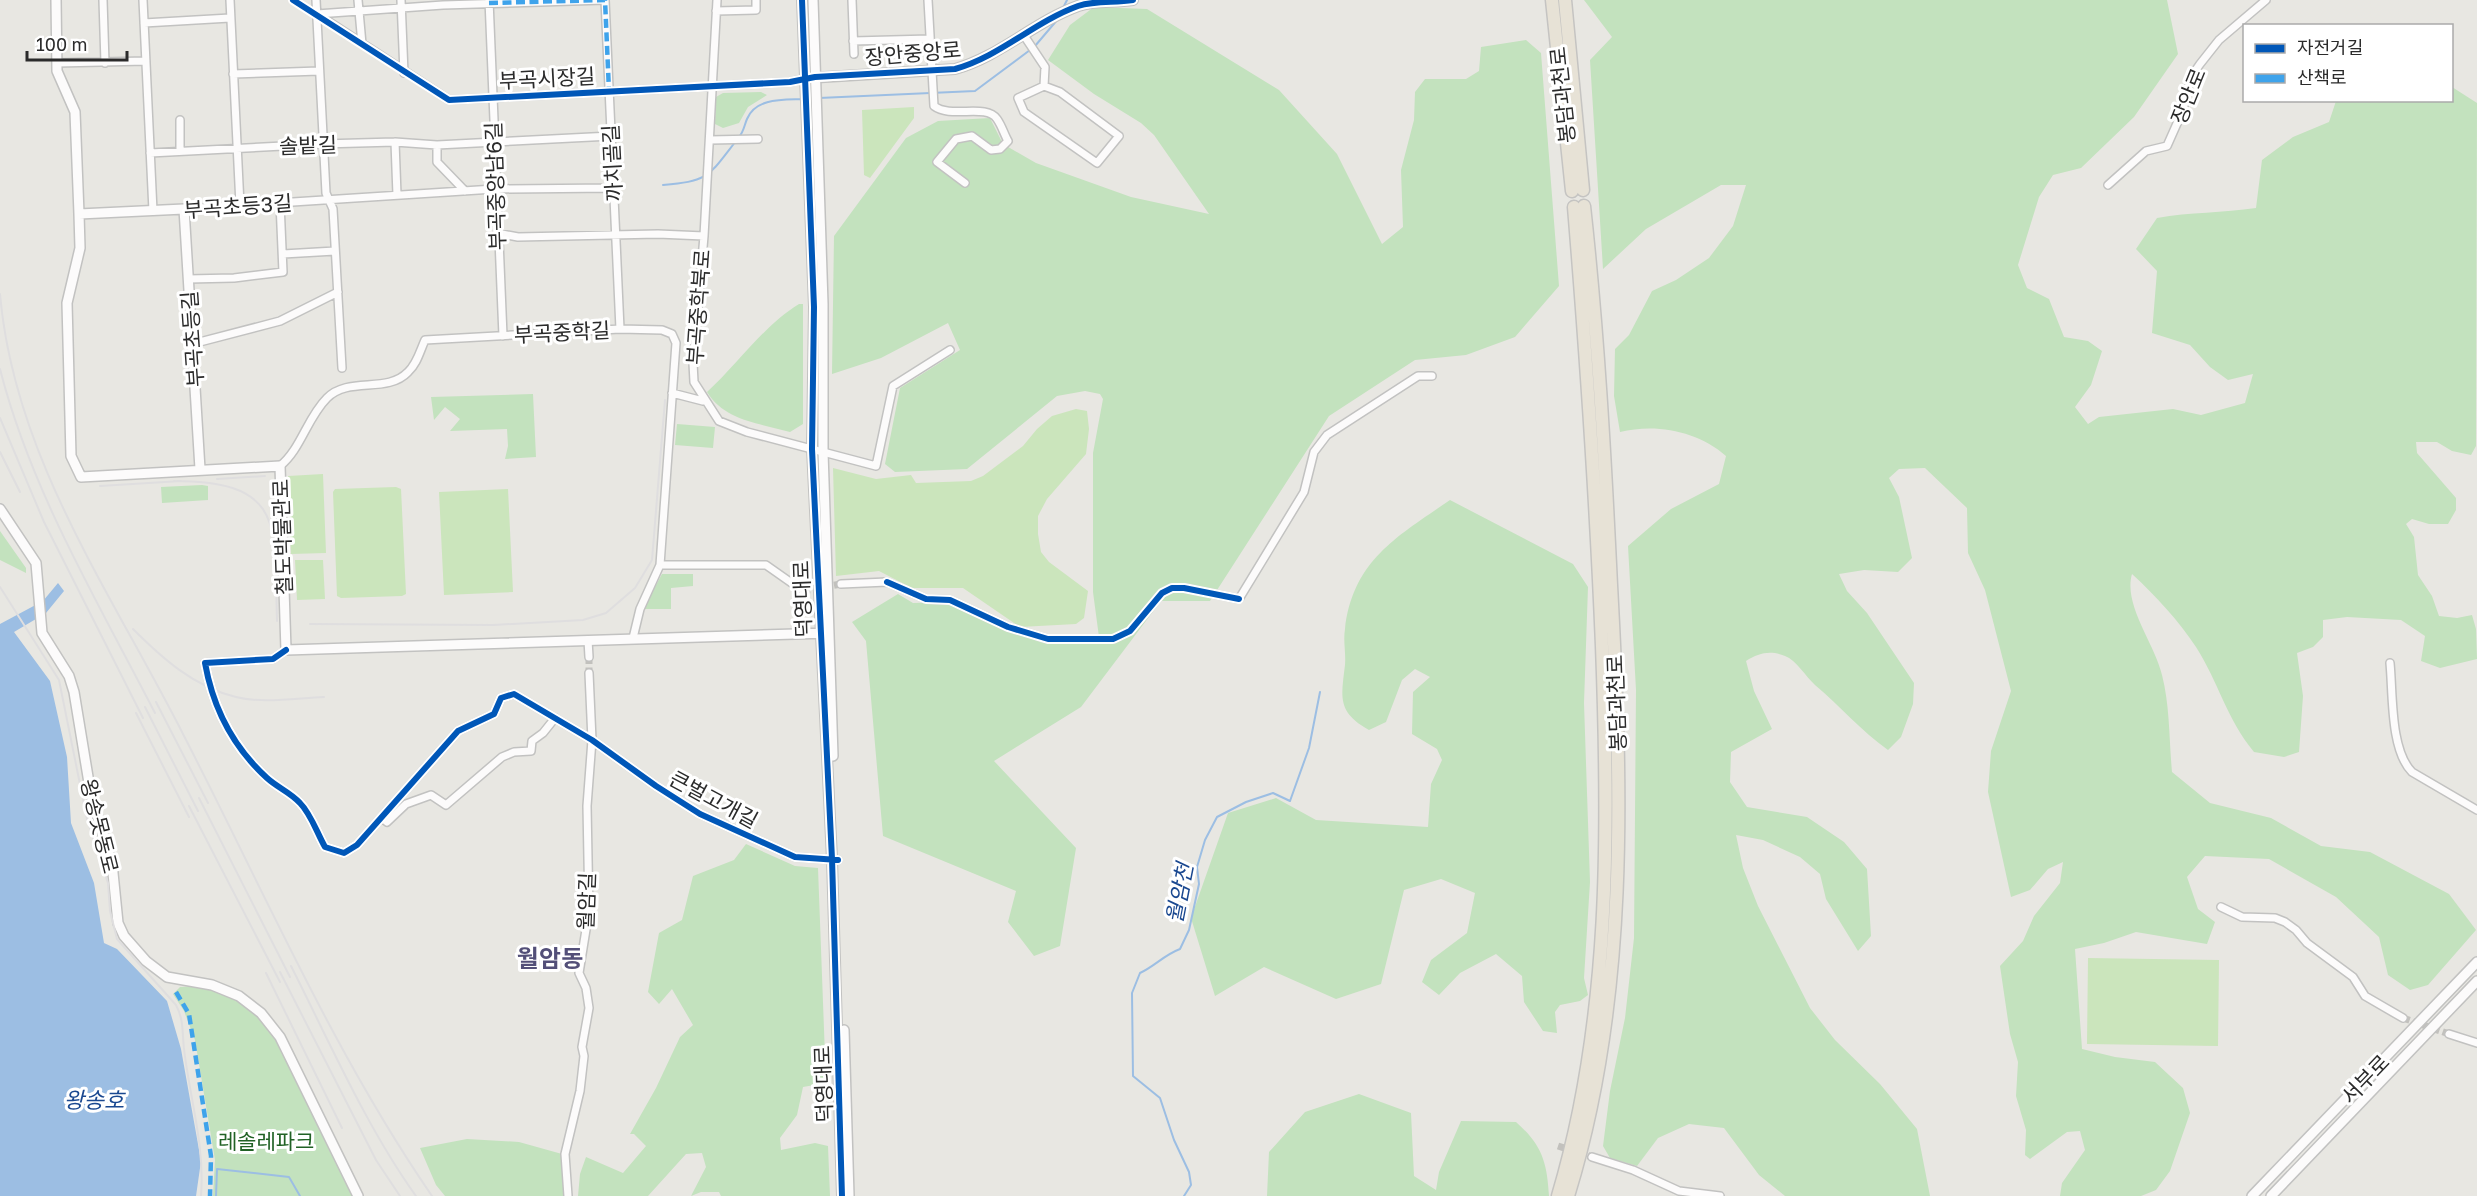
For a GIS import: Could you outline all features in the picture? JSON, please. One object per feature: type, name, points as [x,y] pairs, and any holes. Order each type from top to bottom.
[{"type":"highway","name":"봉담과천로","points":[[1552,0],[1577,190],[1565,0]]},
{"type":"highway","name":"봉담과천로","points":[[1558,1196],[1579,1115],[1588,1063],[1600,978],[1605,893],[1605,741],[1598,559],[1579,206],[1596,322],[1617,694],[1619,809],[1609,988],[1596,1080],[1568,1196]]},
{"type":"street","name":"철도박물관로","points":[[56,0],[57,71],[75,112],[79,214],[80,248],[67,303],[71,456],[81,477],[280,466],[286,650]]},
{"type":"street","points":[[103,0],[105,63]]},
{"type":"street","points":[[143,0],[153,211]]},
{"type":"street","points":[[230,0],[240,205]]},
{"type":"street","points":[[316,0],[322,144],[326,193],[333,209],[342,368]]},
{"type":"street","points":[[358,0],[361,10],[362,44]]},
{"type":"street","points":[[316,14],[401,4],[605,0]]},
{"type":"street","name":"까치골길","points":[[605,0],[620,329]]},
{"type":"street","points":[[717,0],[710,140],[758,139]]},
{"type":"street","points":[[716,11],[756,10],[756,0]]},
{"type":"street","name":"덕영대로","points":[[802,0],[804,83],[810,104],[823,304],[824,633]]},
{"type":"street","name":"덕영대로","points":[[813,0],[815,81],[810,104],[814,307],[812,449],[824,633],[849,1196]]},
{"type":"street","points":[[852,0],[854,54]]},
{"type":"street","points":[[928,0],[934,106],[941,112],[989,112],[997,118],[1008,141],[1000,149],[991,150],[972,136],[956,139],[938,162],[964,183]]},
{"type":"street","name":"장안중앙로","points":[[804,83],[932,75],[976,63],[1026,38],[1049,20],[1077,7],[1094,1],[1133,0]]},
{"type":"street","name":"장안로","points":[[2108,185],[2146,151],[2167,146],[2182,110],[2191,77],[2219,40],[2266,0]]},
{"type":"street","name":"부곡중앙남6길","points":[[489,2],[494,189],[502,336]]},
{"type":"street","points":[[401,4],[404,73]]},
{"type":"street","name":"부곡시장길","points":[[316,14],[449,100],[804,83]]},
{"type":"street","points":[[144,22],[231,18]]},
{"type":"street","points":[[1026,38],[1045,67],[1044,87]]},
{"type":"street","points":[[853,41],[930,39]]},
{"type":"street","points":[[57,63],[146,62]]},
{"type":"street","points":[[233,74],[319,71]]},
{"type":"street","points":[[1044,87],[1060,92],[1119,136],[1097,163],[1024,112],[1018,98],[1044,87]]},
{"type":"street","points":[[180,120],[180,151]]},
{"type":"street","name":"솔밭길","points":[[150,153],[322,144],[395,142],[437,145],[611,136]]},
{"type":"street","name":"부곡중학북로","points":[[710,140],[693,363],[694,382],[703,401],[719,421],[876,466],[893,386],[950,350]]},
{"type":"street","points":[[395,142],[397,195]]},
{"type":"street","points":[[437,145],[437,162],[465,191]]},
{"type":"street","name":"부곡초등3길","points":[[79,214],[494,189],[613,188]]},
{"type":"street","points":[[188,279],[234,278],[284,272],[280,203]]},
{"type":"street","name":"부곡초등길","points":[[184,209],[201,469]]},
{"type":"street","points":[[497,233],[518,237],[704,236]]},
{"type":"street","points":[[283,254],[336,251]]},
{"type":"street","points":[[192,344],[280,321],[338,292]]},
{"type":"street","name":"부곡중학길","points":[[280,466],[289,459],[313,416],[327,398],[350,385],[397,380],[413,366],[425,340],[620,329],[662,330],[672,334],[676,343],[660,565],[640,609],[633,638]]},
{"type":"street","points":[[841,584],[887,582],[926,599],[950,600],[1008,627],[1048,639],[1113,639],[1130,631],[1162,592],[1172,588],[1184,588],[1239,599],[1304,492],[1314,452],[1327,435],[1419,376],[1431,376]]},
{"type":"street","points":[[672,393],[703,401]]},
{"type":"street","name":"왕송못동로","points":[[0,510],[36,563],[42,633],[69,676],[74,692],[91,795],[112,863],[118,922],[124,936],[146,960],[167,977],[212,985],[239,996],[267,1020],[280,1037],[358,1196]]},
{"type":"street","points":[[660,565],[766,565],[803,591]]},
{"type":"street","points":[[555,718],[543,733],[532,741],[531,751],[514,752],[502,757],[472,780],[446,806],[431,795],[406,804],[344,853],[325,847],[302,805],[285,788],[269,780],[243,752],[218,713],[205,663],[273,660],[286,650],[824,633]]},
{"type":"street","points":[[588,640],[589,657]]},
{"type":"street","points":[[2390,663],[2398,743],[2404,764],[2412,772],[2477,810]]},
{"type":"street","name":"월암길","points":[[568,1196],[565,1154],[580,1090],[584,1056],[582,1047],[590,1008],[586,988],[579,973],[589,911],[587,806],[592,740],[589,673]]},
{"type":"street","name":"큰벌고개길","points":[[384,820],[458,731],[494,714],[501,698],[514,694],[592,740],[700,814],[795,857],[835,860]]},
{"type":"street","name":"덕영대로","points":[[835,860],[842,1196]]},
{"type":"street","points":[[2221,907],[2242,917],[2275,918],[2284,922],[2296,930],[2307,943],[2353,977],[2365,996],[2403,1018]]},
{"type":"street","name":"서부로","points":[[2252,1196],[2477,962]]},
{"type":"street","name":"서부로","points":[[2271,1196],[2477,981]]},
{"type":"street","points":[[2449,1034],[2477,1043]]},
{"type":"street","points":[[1592,1157],[1633,1170],[1679,1191],[1720,1196]]},
{"type":"green space","points":[[1584,0],[2167,0],[2178,54],[2134,117],[2081,168],[2053,175],[2039,197],[2018,265],[2027,288],[2049,299],[2064,337],[2088,341],[2102,351],[2091,385],[2075,407],[2088,424],[2099,417],[2173,409],[2201,415],[2245,403],[2253,374],[2228,380],[2210,367],[2190,345],[2152,333],[2157,271],[2136,249],[2157,218],[2256,208],[2262,160],[2293,137],[2329,122],[2336,102],[2453,102],[2453,88],[2477,103],[2476,446],[2471,455],[2452,451],[2437,442],[2416,442],[2417,453],[2456,498],[2456,510],[2448,524],[2429,524],[2412,519],[2406,524],[2414,537],[2418,575],[2432,596],[2439,616],[2457,618],[2472,615],[2476,629],[2477,659],[2440,668],[2421,661],[2425,636],[2401,620],[2347,617],[2323,620],[2323,637],[2313,647],[2297,653],[2303,696],[2299,752],[2284,757],[2254,752],[2236,726],[2204,660],[2189,637],[2150,591],[2132,574],[2130,586],[2136,611],[2158,663],[2165,687],[2172,772],[2210,803],[2271,818],[2321,846],[2370,852],[2449,894],[2476,930],[2428,985],[2410,990],[2388,975],[2379,937],[2336,897],[2269,859],[2205,856],[2187,877],[2198,909],[2215,922],[2207,944],[2136,932],[2104,943],[2075,949],[2082,1049],[2115,1057],[2155,1062],[2183,1088],[2190,1113],[2170,1171],[2156,1190],[2141,1196],[2060,1196],[2062,1183],[2085,1150],[2080,1131],[2067,1132],[2030,1159],[2025,1155],[2026,1130],[2016,1096],[2018,1062],[2010,1034],[2000,966],[2023,941],[2034,916],[2060,883],[2063,862],[2048,869],[2030,890],[2011,897],[1988,792],[1991,751],[2011,691],[1985,590],[1968,553],[1967,508],[1925,468],[1899,469],[1889,478],[1899,497],[1912,558],[1898,572],[1864,570],[1839,574],[1847,591],[1867,613],[1914,683],[1913,704],[1901,737],[1888,750],[1860,727],[1789,658],[1774,653],[1760,654],[1746,661],[1754,691],[1772,729],[1731,752],[1730,782],[1747,807],[1807,817],[1844,842],[1867,869],[1871,936],[1858,951],[1826,899],[1820,874],[1800,857],[1763,840],[1736,835],[1743,868],[1758,906],[1810,1008],[1835,1040],[1880,1084],[1917,1129],[1930,1196],[1785,1196],[1759,1175],[1724,1128],[1689,1124],[1658,1138],[1637,1166],[1610,1158],[1603,1146],[1610,1091],[1625,1018],[1634,938],[1636,690],[1628,546],[1671,509],[1719,484],[1726,456],[1703,440],[1676,431],[1648,428],[1620,432],[1614,396],[1615,349],[1629,335],[1652,291],[1676,280],[1709,258],[1733,226],[1746,185],[1721,185],[1646,229],[1603,269],[1590,60],[1612,37]]},
{"type":"green space","points":[[1094,7],[1147,9],[1279,90],[1337,154],[1382,244],[1403,227],[1401,170],[1414,120],[1415,92],[1425,79],[1466,79],[1479,71],[1481,47],[1526,40],[1541,53],[1559,286],[1515,337],[1466,355],[1415,360],[1329,416],[1210,601],[1161,601],[1081,707],[994,761],[1076,848],[1060,946],[1034,956],[1008,922],[1016,891],[883,836],[866,641],[852,622],[898,594],[913,603],[949,602],[1004,630],[1050,643],[1099,637],[1093,592],[1093,453],[1103,399],[1100,394],[1085,391],[1057,396],[967,469],[895,472],[885,464],[900,388],[960,350],[948,323],[881,358],[832,374],[834,236],[906,138],[938,121],[990,118],[1003,144],[1036,163],[1131,197],[1209,214],[1154,135],[1141,123],[1094,94],[1048,60],[1070,25]]},
{"type":"green space","points":[[761,92],[767,95],[748,107],[739,123],[723,128],[715,124],[716,97],[723,93]]},
{"type":"green space","points":[[914,107],[914,118],[870,178],[864,175],[862,110]]},
{"type":"green space","points":[[799,304],[803,304],[803,424],[790,432],[744,420],[714,402],[707,392],[774,323]]},
{"type":"green space","points":[[533,394],[536,457],[505,459],[508,446],[507,429],[450,431],[460,419],[445,407],[434,420],[431,397]]},
{"type":"green space","points":[[1076,409],[1087,411],[1089,429],[1086,454],[1047,499],[1038,516],[1038,534],[1041,552],[1049,562],[1088,591],[1084,618],[1076,624],[1020,627],[963,588],[912,588],[879,571],[836,576],[833,468],[876,479],[911,475],[916,483],[971,481],[983,476],[1023,446],[1052,416]]},
{"type":"green space","points":[[677,424],[715,427],[713,448],[675,445]]},
{"type":"green space","points":[[323,474],[326,553],[291,554],[288,476]]},
{"type":"green space","points":[[208,486],[208,500],[162,503],[161,487]]},
{"type":"green space","points":[[396,487],[401,489],[406,594],[341,598],[337,596],[333,492],[335,489]]},
{"type":"green space","points":[[508,489],[513,592],[444,595],[439,492]]},
{"type":"green space","points":[[1450,500],[1573,564],[1588,587],[1584,703],[1590,882],[1584,978],[1588,995],[1580,1001],[1560,1005],[1555,1012],[1557,1033],[1543,1031],[1524,1002],[1522,976],[1496,954],[1460,973],[1439,995],[1422,982],[1431,960],[1467,933],[1475,893],[1441,879],[1404,890],[1381,984],[1336,999],[1264,967],[1215,996],[1191,918],[1228,813],[1276,798],[1316,820],[1428,827],[1431,784],[1442,760],[1437,749],[1412,734],[1413,692],[1430,677],[1415,669],[1402,680],[1386,722],[1369,730],[1351,717],[1344,703],[1342,695],[1345,660],[1344,633],[1357,585],[1368,567],[1396,538]]},
{"type":"green space","points":[[0,531],[26,568],[26,573],[0,560]]},
{"type":"green space","points":[[295,560],[323,560],[325,599],[297,600]]},
{"type":"green space","points":[[662,574],[693,574],[693,586],[671,588],[671,609],[643,609]]},
{"type":"green space","points":[[746,844],[795,866],[818,868],[826,1083],[803,1087],[797,1115],[780,1138],[781,1150],[815,1143],[828,1146],[830,1196],[721,1196],[719,1192],[701,1192],[691,1196],[706,1167],[702,1153],[686,1154],[648,1196],[578,1196],[580,1174],[586,1157],[623,1173],[646,1146],[634,1134],[630,1134],[656,1088],[680,1037],[693,1025],[672,989],[659,1004],[648,992],[659,933],[682,920],[693,876],[734,860]]},
{"type":"green space","points":[[2088,958],[2219,960],[2218,1046],[2087,1044]]},
{"type":"green space","name":"레솔레파크","points":[[196,986],[221,993],[242,1004],[261,1019],[278,1038],[354,1196],[213,1196],[215,1160],[195,1040],[184,1011],[173,994],[180,987]]},
{"type":"green space","points":[[1359,1094],[1411,1113],[1414,1176],[1436,1190],[1439,1172],[1461,1121],[1516,1122],[1532,1138],[1541,1155],[1547,1173],[1549,1196],[1267,1196],[1269,1152],[1305,1112]]},
{"type":"green space","points":[[467,1139],[519,1142],[562,1154],[564,1196],[445,1196],[436,1185],[420,1148]]},
{"type":"water","name":"왕송호","points":[[58,583],[64,591],[46,613],[14,632],[50,681],[67,757],[71,823],[94,883],[104,943],[117,949],[167,1001],[181,1049],[201,1161],[196,1196],[0,1196],[0,624],[43,601]]},
{"type":"waterway","points":[[1063,8],[1067,0]]},
{"type":"waterway","points":[[1035,46],[1058,19]]},
{"type":"waterway","points":[[819,98],[975,91],[1030,50]]},
{"type":"waterway","points":[[739,137],[751,112],[757,107],[772,101],[804,99]]},
{"type":"waterway","points":[[663,185],[690,182],[706,175],[713,170],[736,141]]},
{"type":"waterway","name":"월암천","points":[[1184,1196],[1191,1185],[1189,1172],[1174,1140],[1160,1098],[1133,1076],[1132,993],[1140,973],[1180,949],[1189,930],[1199,884],[1197,867],[1205,840],[1217,817],[1246,802],[1273,793],[1290,801],[1309,748],[1320,692]]},
{"type":"waterway","points":[[216,1196],[217,1169],[289,1177],[300,1196]]},
{"type":"tunnel","points":[[293,0],[317,14]]},
{"type":"tunnel","points":[[803,591],[841,584]]},
{"type":"tunnel","points":[[589,657],[589,673]]},
{"type":"tunnel","points":[[2403,1018],[2449,1034]]},
{"type":"tunnel","points":[[1558,1146],[1592,1157]]},
{"type":"railway","points":[[0,294],[9,354],[24,412],[45,467],[70,522],[183,734],[331,1027],[396,1141],[432,1196]]},
{"type":"railway","points":[[0,369],[29,459],[48,502],[89,588],[155,713]]},
{"type":"railway","points":[[310,624],[493,625],[583,620],[606,613],[635,588],[652,560],[665,400]]},
{"type":"railway","points":[[0,418],[44,522],[143,718]]},
{"type":"railway","points":[[0,452],[20,492]]},
{"type":"railway","points":[[217,479],[265,476]]},
{"type":"railway","points":[[174,481],[211,483],[238,490],[256,501],[267,516],[273,536],[276,560],[277,621]]},
{"type":"railway","points":[[100,486],[181,481]]},
{"type":"railway","points":[[0,587],[59,680],[87,819],[108,883],[110,911],[117,939],[176,1005],[180,1016],[199,1141],[201,1196]]},
{"type":"railway","points":[[133,629],[180,670],[206,686],[221,692],[257,700],[324,697]]},
{"type":"railway","points":[[156,702],[208,803]]},
{"type":"railway","points":[[145,707],[198,811]]},
{"type":"railway","points":[[136,713],[189,817]]},
{"type":"railway","points":[[199,798],[290,977]]},
{"type":"railway","points":[[189,806],[280,982]]},
{"type":"railway","points":[[291,966],[365,1113],[416,1196]]},
{"type":"railway","points":[[280,972],[376,1160],[400,1196]]},
{"type":"railway","points":[[266,973],[342,1128]]},
{"type":"marked path","points":[[489,3],[605,0],[609,91]]},
{"type":"marked path","points":[[176,992],[189,1014],[211,1156],[210,1196]]},
{"type":"cycle path","points":[[293,0],[449,100],[790,82],[815,77],[955,69],[987,56],[1046,21],[1078,6],[1133,0]]},
{"type":"cycle path","points":[[802,0],[814,307],[812,449],[832,859],[842,1196]]},
{"type":"cycle path","points":[[887,582],[926,599],[950,600],[1008,627],[1048,639],[1113,639],[1130,631],[1162,593],[1172,588],[1184,588],[1239,599]]},
{"type":"cycle path","points":[[286,650],[273,659],[205,663],[213,696],[235,740],[267,778],[304,807],[325,847],[344,853],[357,845],[458,731],[494,714],[501,698],[514,694],[592,740],[700,814],[795,857],[838,860]]},
{"type":"district","name":"월암동","points":[[550,957]]}]
